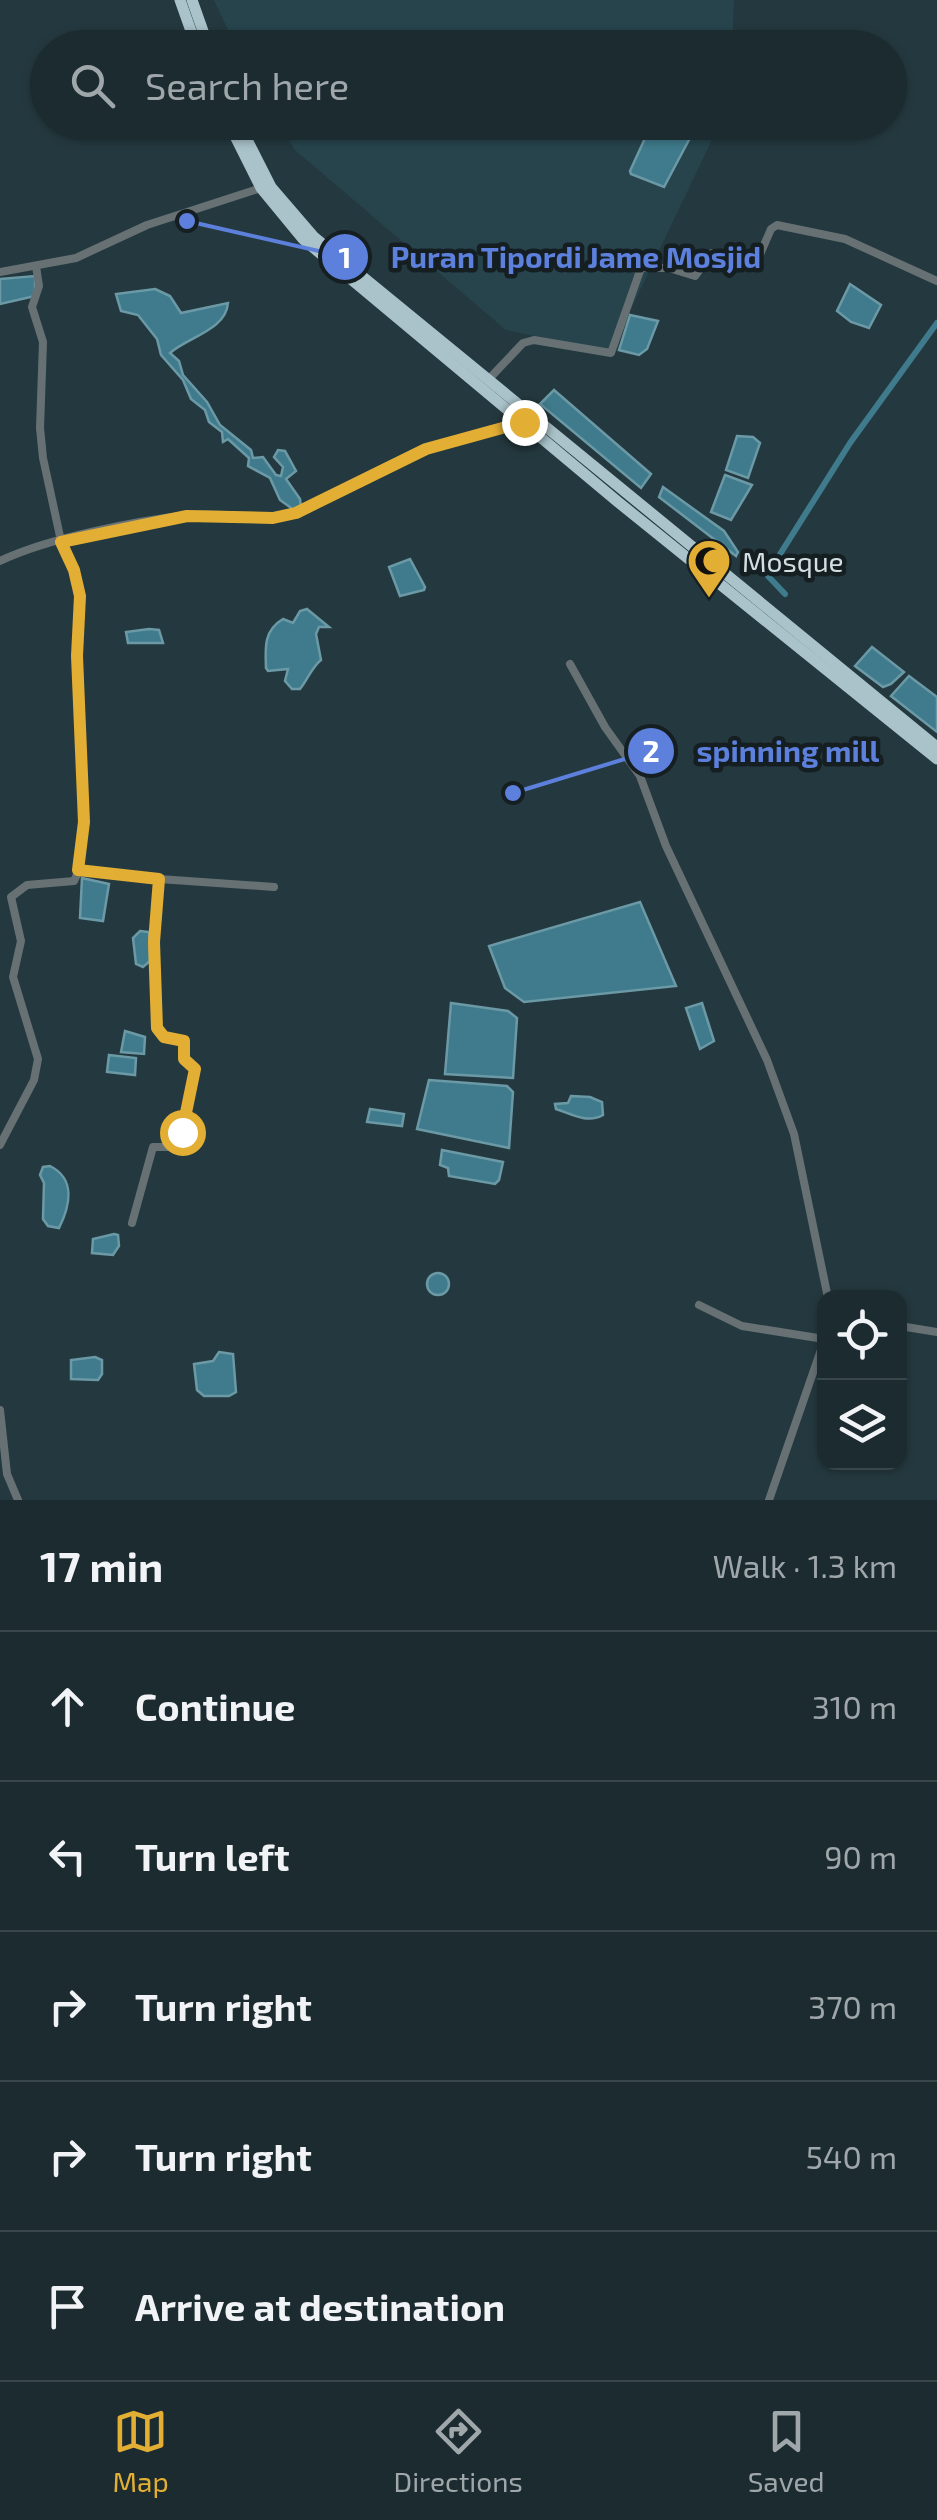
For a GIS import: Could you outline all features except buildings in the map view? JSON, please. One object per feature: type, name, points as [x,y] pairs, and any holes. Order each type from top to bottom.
[{"type":"highway","points":[[180,0],[191,30]]},
{"type":"highway","points":[[192,0],[203,30]]},
{"type":"highway","points":[[238,140],[266,189],[304,239],[937,759]]},
{"type":"highway","points":[[246,140],[266,189],[314,237],[937,747]]},
{"type":"street","points":[[0,272],[76,258],[147,225],[266,189]]},
{"type":"street","points":[[488,380],[524,343],[534,340],[611,352],[641,268],[669,268],[696,276],[712,253],[755,266],[777,225],[845,239],[937,281]]},
{"type":"street","points":[[0,1146],[34,1080],[38,1059],[13,977],[21,941],[11,897],[28,885],[74,881],[84,822],[77,656],[80,596],[61,542],[43,458],[40,364],[44,353],[32,307],[38,297],[36,266]]},
{"type":"street","points":[[0,561],[61,542],[187,516],[273,518],[296,513],[426,449],[524,422]]},
{"type":"street","points":[[570,664],[605,727],[640,776],[666,846],[767,1060],[794,1134],[826,1290]]},
{"type":"street","points":[[78,870],[274,886]]},
{"type":"street","points":[[132,1223],[151,1150],[155,1146],[175,1146],[180,1140],[195,1069],[184,1059],[184,1041],[164,1037],[157,1028],[154,942],[159,879]]},
{"type":"street","points":[[699,1304],[742,1326],[817,1339]]},
{"type":"street","points":[[907,1327],[937,1332]]},
{"type":"street","points":[[768,1500],[817,1360]]},
{"type":"street","points":[[0,1410],[3,1475],[18,1500]]},
{"type":"shaded area","points":[[214,0],[734,0],[733,30],[228,30]]},
{"type":"shaded area","points":[[289,140],[712,140],[611,351],[506,330],[294,149]]},
{"type":"water","points":[[644,140],[689,140],[664,187],[630,171]]},
{"type":"water","points":[[35,276],[35,296],[0,304],[0,279]]},
{"type":"water","points":[[850,284],[881,305],[869,328],[851,322],[837,311]]},
{"type":"water","points":[[155,289],[170,296],[181,313],[228,303],[221,320],[170,353],[220,425],[251,450],[253,458],[263,457],[281,476],[283,467],[274,457],[278,450],[285,451],[296,471],[286,479],[300,499],[301,508],[294,510],[280,500],[270,478],[248,466],[249,458],[228,439],[223,442],[222,432],[209,422],[205,410],[191,399],[183,380],[161,355],[157,339],[138,315],[121,311],[116,294]]},
{"type":"water","points":[[630,315],[658,321],[647,349],[639,355],[619,350]]},
{"type":"water","points":[[554,390],[651,474],[641,488],[540,404]]},
{"type":"water","points":[[737,436],[753,437],[760,443],[748,478],[726,470]]},
{"type":"water","points":[[725,475],[752,485],[731,520],[711,512]]},
{"type":"water","points":[[663,487],[724,531],[738,552],[736,556],[659,497]]},
{"type":"water","points":[[410,559],[425,587],[400,596],[389,567]]},
{"type":"water","points":[[307,609],[329,627],[319,627],[316,634],[321,660],[300,689],[292,689],[285,681],[288,669],[266,668],[267,640],[277,623],[283,619],[293,623],[300,611]]},
{"type":"water","points":[[159,630],[163,643],[128,643],[126,632]]},
{"type":"water","points":[[872,647],[904,672],[891,684],[883,687],[855,666]]},
{"type":"water","points":[[909,676],[937,697],[937,732],[891,696]]},
{"type":"water","points":[[82,878],[109,884],[103,921],[80,918]]},
{"type":"water","points":[[640,902],[676,986],[524,1002],[505,988],[489,946]]},
{"type":"water","points":[[140,931],[149,932],[150,961],[143,967],[136,964],[133,938]]},
{"type":"water","points":[[451,1003],[508,1011],[517,1018],[513,1078],[445,1074]]},
{"type":"water","points":[[702,1003],[714,1041],[700,1049],[686,1008]]},
{"type":"water","points":[[125,1031],[145,1037],[144,1054],[121,1052]]},
{"type":"water","points":[[109,1055],[136,1058],[135,1075],[107,1072]]},
{"type":"water","points":[[429,1080],[507,1086],[513,1092],[509,1148],[417,1129]]},
{"type":"water","points":[[571,1096],[602,1102],[603,1115],[585,1118],[556,1109],[555,1104],[568,1103]]},
{"type":"water","points":[[370,1109],[404,1114],[402,1126],[367,1122]]},
{"type":"water","points":[[442,1150],[503,1162],[499,1180],[495,1184],[449,1176],[448,1168],[440,1165]]},
{"type":"water","points":[[50,1166],[67,1186],[66,1211],[59,1228],[48,1226],[43,1219],[44,1183],[40,1175],[43,1167]]},
{"type":"water","points":[[118,1235],[119,1246],[113,1255],[92,1253],[93,1239]]},
{"type":"water","points":[[438,1273],[446,1276],[446,1292],[438,1295],[430,1292],[427,1284],[430,1276]]},
{"type":"water","points":[[219,1352],[233,1354],[236,1392],[229,1396],[204,1396],[197,1390],[194,1364],[213,1361]]},
{"type":"water","points":[[71,1360],[102,1360],[98,1380],[71,1379]]},
{"type":"waterway","points":[[785,594],[768,576],[777,559],[850,443],[937,323]]},
{"type":"place","name":"Puran Tipordi Jame Mosjid","points":[[187,221]]},
{"type":"place","name":"Mosque","points":[[709,599]]},
{"type":"place","name":"spinning mill","points":[[513,793]]},
{"type":"route","points":[[182,1132],[195,1069],[184,1059],[184,1041],[164,1037],[157,1028],[154,942],[159,879],[78,870],[84,822],[77,656],[80,596],[61,542],[187,516],[273,518],[296,513],[426,449],[524,422]]}]
